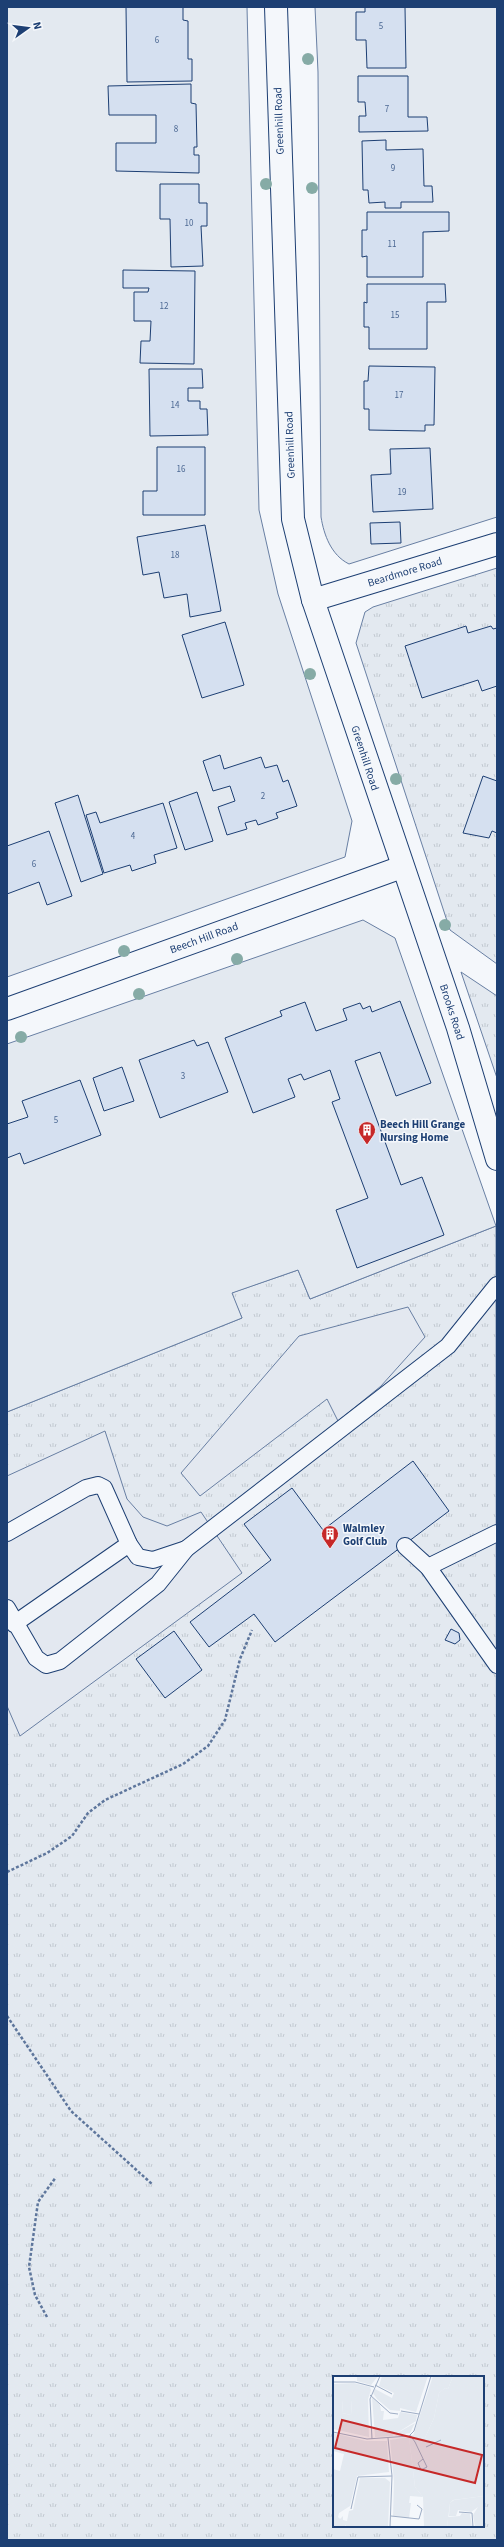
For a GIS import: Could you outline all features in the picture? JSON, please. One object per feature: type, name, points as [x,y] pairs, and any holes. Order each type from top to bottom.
[{"type":"street","name":"Greenhill Road","points":[[276,7],[293,519],[313,600],[402,867]]},
{"type":"street","name":"Beardmore Road","points":[[313,600],[497,544]]},
{"type":"street","name":"Beech Hill Road","points":[[7,1009],[402,867]]},
{"type":"street","name":"Brooks Road","points":[[402,867],[458,1028],[497,1159]]},
{"type":"lane","points":[[7,1608],[14,1624],[36,1658],[46,1665],[60,1661],[158,1584],[186,1550],[448,1346],[497,1285]]},
{"type":"lane","points":[[7,1533],[86,1488],[98,1485],[104,1488],[129,1544],[138,1557],[153,1560],[186,1550]]},
{"type":"lane","points":[[428,1567],[497,1533]]},
{"type":"lane","points":[[14,1624],[129,1544]]},
{"type":"lane","points":[[405,1546],[428,1567],[497,1664]]},
{"type":"path","points":[[7,1872],[47,1853],[72,1836],[88,1813],[105,1800],[183,1764],[208,1746],[225,1720],[240,1659],[252,1630]]},
{"type":"path","points":[[7,2016],[71,2111],[152,2184]]},
{"type":"path","points":[[47,2317],[35,2296],[29,2267],[38,2202],[56,2177]]},
{"type":"green space","points":[[7,7],[247,7],[259,510],[278,594],[352,821],[345,857],[7,977]]},
{"type":"green space","points":[[315,7],[497,7],[497,517],[349,564],[337,555],[329,544],[321,517],[318,72]]},
{"type":"green space","points":[[497,568],[497,964],[450,930],[356,643],[365,612],[373,607]]},
{"type":"green space","points":[[363,920],[395,938],[496,1226],[310,1299],[298,1270],[232,1293],[242,1318],[7,1412],[7,1044]]},
{"type":"green space","points":[[461,972],[497,996],[497,1078]]},
{"type":"green space","name":"Walmley Golf Club","points":[[496,1226],[497,2540],[7,2540],[7,1412],[242,1318],[231,1293],[298,1270],[310,1299]]},
{"type":"shaded area","points":[[408,1307],[425,1337],[381,1386],[338,1421],[327,1399],[200,1496],[181,1473],[299,1336]]},
{"type":"shaded area","points":[[105,1431],[127,1499],[143,1517],[167,1526],[201,1512],[242,1573],[20,1736],[7,1706],[7,1476]]},
{"type":"building","points":[[126,7],[183,7],[183,20],[188,21],[188,59],[192,59],[192,81],[127,82]]},
{"type":"building","points":[[365,7],[405,7],[406,68],[367,68],[366,40],[356,40],[356,12],[365,12]]},
{"type":"building","points":[[358,76],[408,76],[408,117],[427,117],[428,131],[359,132],[359,116],[366,116],[365,102],[358,102]]},
{"type":"building","points":[[191,84],[191,103],[196,104],[197,147],[194,147],[194,155],[199,155],[199,173],[116,171],[116,143],[156,143],[156,115],[109,115],[108,86]]},
{"type":"building","points":[[386,140],[386,150],[423,149],[424,186],[432,186],[433,202],[401,202],[401,208],[385,208],[385,202],[369,203],[368,190],[363,190],[362,141]]},
{"type":"building","points":[[160,184],[199,184],[199,203],[207,203],[207,226],[201,226],[203,266],[171,267],[170,219],[160,219]]},
{"type":"building","points":[[367,212],[449,212],[449,231],[423,232],[423,277],[367,277],[367,256],[362,257],[362,230],[367,230]]},
{"type":"building","points":[[123,270],[195,271],[194,364],[140,363],[141,341],[150,341],[151,321],[134,321],[134,292],[148,292],[149,288],[123,288]]},
{"type":"building","points":[[367,284],[445,284],[446,302],[427,302],[427,349],[369,349],[369,327],[364,327],[364,302],[367,303]]},
{"type":"building","points":[[369,366],[435,367],[434,425],[425,425],[425,431],[369,430],[369,409],[364,409],[364,381],[368,381]]},
{"type":"building","points":[[149,369],[202,369],[203,388],[188,388],[188,401],[200,401],[200,409],[207,409],[208,435],[150,436]]},
{"type":"building","points":[[157,447],[205,447],[205,515],[143,515],[143,491],[157,491]]},
{"type":"building","points":[[430,448],[433,509],[373,512],[371,475],[391,474],[390,449]]},
{"type":"building","points":[[400,522],[401,543],[371,544],[370,523]]},
{"type":"building","points":[[205,525],[221,611],[190,617],[187,594],[164,598],[159,572],[143,575],[137,537]]},
{"type":"building","points":[[225,622],[244,685],[202,698],[182,635]]},
{"type":"building","points":[[466,626],[468,633],[491,626],[493,629],[497,628],[497,686],[482,691],[478,680],[422,698],[405,646]]},
{"type":"building","points":[[220,755],[224,769],[261,757],[265,768],[277,765],[283,782],[288,780],[297,806],[276,813],[278,818],[258,825],[256,820],[245,823],[247,829],[227,835],[218,807],[235,801],[230,786],[213,791],[203,761]]},
{"type":"building","points":[[483,776],[497,781],[497,833],[492,831],[489,838],[463,833]]},
{"type":"building","points":[[197,792],[213,841],[185,850],[169,802]]},
{"type":"building","points":[[78,795],[103,874],[81,882],[55,803]]},
{"type":"building","points":[[163,803],[177,848],[154,855],[156,863],[132,871],[130,865],[104,873],[86,815],[96,812],[100,823]]},
{"type":"building","points":[[49,831],[72,896],[47,905],[39,882],[7,894],[7,846]]},
{"type":"building","name":"Beech Hill Grange Nursing Home","points":[[400,1001],[431,1083],[396,1096],[380,1052],[355,1061],[401,1185],[422,1177],[444,1235],[357,1268],[336,1210],[368,1198],[332,1102],[340,1099],[330,1070],[304,1080],[301,1074],[288,1079],[295,1097],[253,1113],[225,1038],[282,1016],[280,1011],[305,1002],[316,1031],[347,1020],[343,1009],[360,1003],[363,1009],[370,1006],[372,1012]]},
{"type":"building","points":[[194,1040],[197,1046],[208,1042],[228,1092],[160,1118],[139,1060]]},
{"type":"building","points":[[122,1067],[134,1101],[104,1111],[93,1078]]},
{"type":"building","points":[[80,1080],[101,1135],[24,1164],[20,1153],[7,1158],[7,1124],[28,1117],[22,1101]]},
{"type":"building","name":"Walmley Golf Club","points":[[413,1461],[449,1511],[275,1642],[254,1614],[209,1647],[190,1622],[271,1560],[244,1524],[292,1488],[323,1530]]},
{"type":"building","points":[[451,1629],[459,1633],[460,1640],[455,1644],[445,1640]]},
{"type":"building","points":[[174,1631],[202,1670],[165,1698],[136,1659]]},
{"type":"place","name":"Beech Hill Grange Nursing Home","points":[[367,1145]]},
{"type":"place","name":"Walmley Golf Club","points":[[330,1549]]}]
